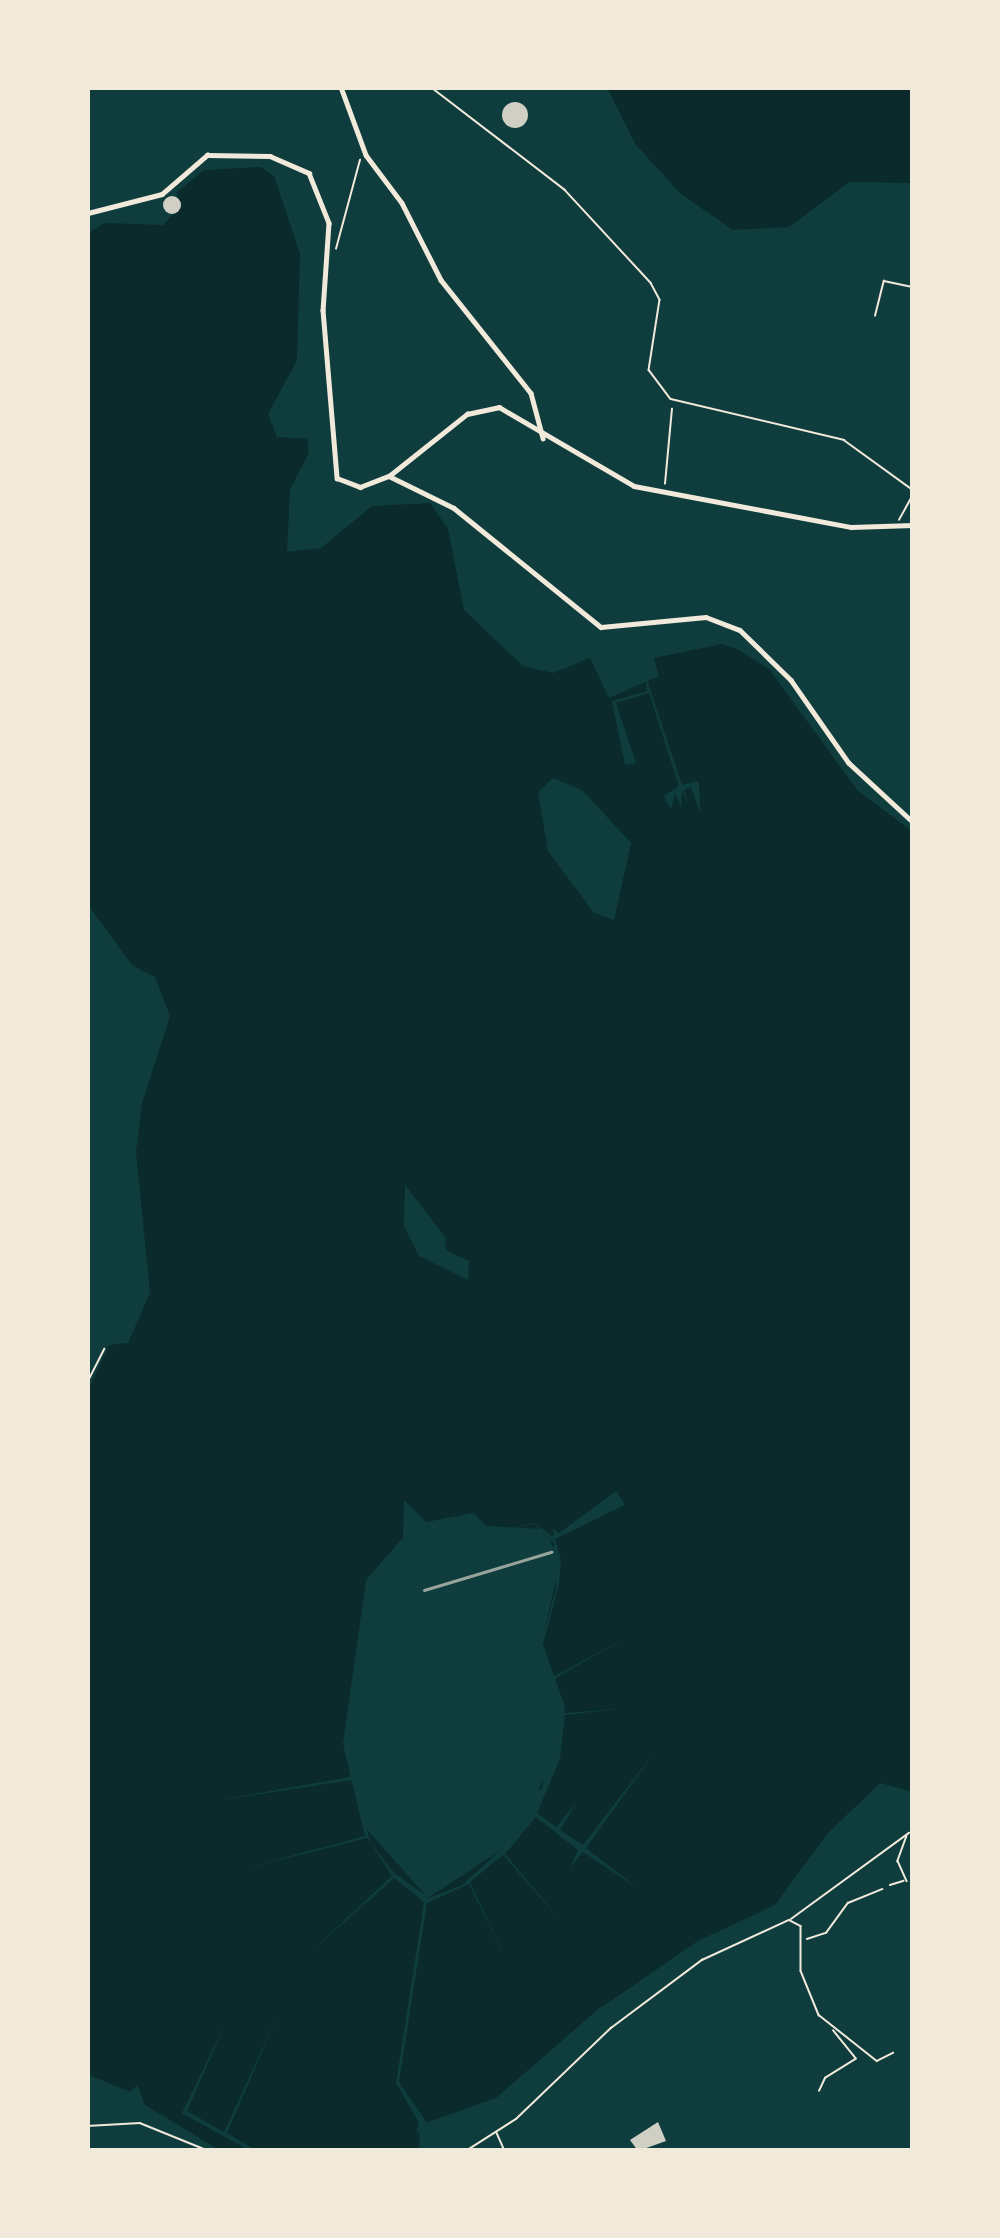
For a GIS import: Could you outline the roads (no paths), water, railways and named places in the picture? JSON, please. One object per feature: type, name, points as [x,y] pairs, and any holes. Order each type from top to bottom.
[{"type":"street","points":[[341,87],[361,146],[441,280],[531,392],[543,438]]},
{"type":"street","points":[[88,213],[162,194],[207,155],[269,156],[314,178],[328,223],[323,310],[334,473],[360,487],[389,476],[450,425],[489,407],[508,409],[543,438],[666,495],[851,527],[899,520],[913,525]]},
{"type":"street","points":[[389,476],[472,520],[592,623],[706,617],[740,630],[791,680],[849,763],[913,822]]},
{"type":"lane","points":[[431,87],[573,197],[651,283],[660,301],[649,370],[674,400],[844,440],[913,493],[899,520]]},
{"type":"lane","points":[[874,316],[884,281],[913,287]]},
{"type":"lane","points":[[466,2151],[497,2133],[618,2022],[702,1960],[789,1920],[909,1833],[898,1858],[907,1881]]},
{"type":"lane","points":[[890,1885],[913,1883]]},
{"type":"lane","points":[[789,1920],[803,1939],[804,1984],[856,2059],[824,2078],[819,2091]]},
{"type":"lane","points":[[831,2027],[877,2061],[893,2054]]},
{"type":"lane","points":[[497,2133],[505,2151]]},
{"type":"water","points":[[607,87],[913,87],[913,183],[849,182],[789,227],[733,230],[681,194],[636,145]]},
{"type":"water","points":[[261,167],[274,176],[300,254],[297,360],[268,414],[277,437],[307,439],[309,453],[290,489],[287,552],[321,548],[372,506],[430,503],[448,529],[464,610],[523,666],[553,673],[590,658],[609,698],[659,676],[654,658],[722,644],[739,650],[769,669],[858,791],[913,832],[913,1792],[880,1783],[827,1834],[775,1905],[698,1941],[596,2011],[496,2098],[420,2125],[419,2151],[221,2151],[145,2105],[137,2085],[130,2092],[87,2074],[87,1393],[109,1345],[128,1343],[150,1293],[136,1152],[142,1103],[170,1016],[155,977],[133,966],[87,904],[87,234],[104,223],[163,225],[182,205],[176,193],[204,170]],"holes":[[[553,778],[582,790],[631,843],[614,920],[594,913],[548,851],[538,792]],[[405,1185],[445,1237],[446,1250],[469,1261],[468,1280],[419,1256],[404,1227]],[[404,1500],[426,1522],[474,1513],[486,1526],[544,1529],[560,1560],[542,1642],[565,1707],[545,1778],[504,1848],[428,1898],[362,1824],[343,1744],[366,1580],[403,1538]]]},
{"type":"railway","points":[[424,1590],[551,1552]]}]
